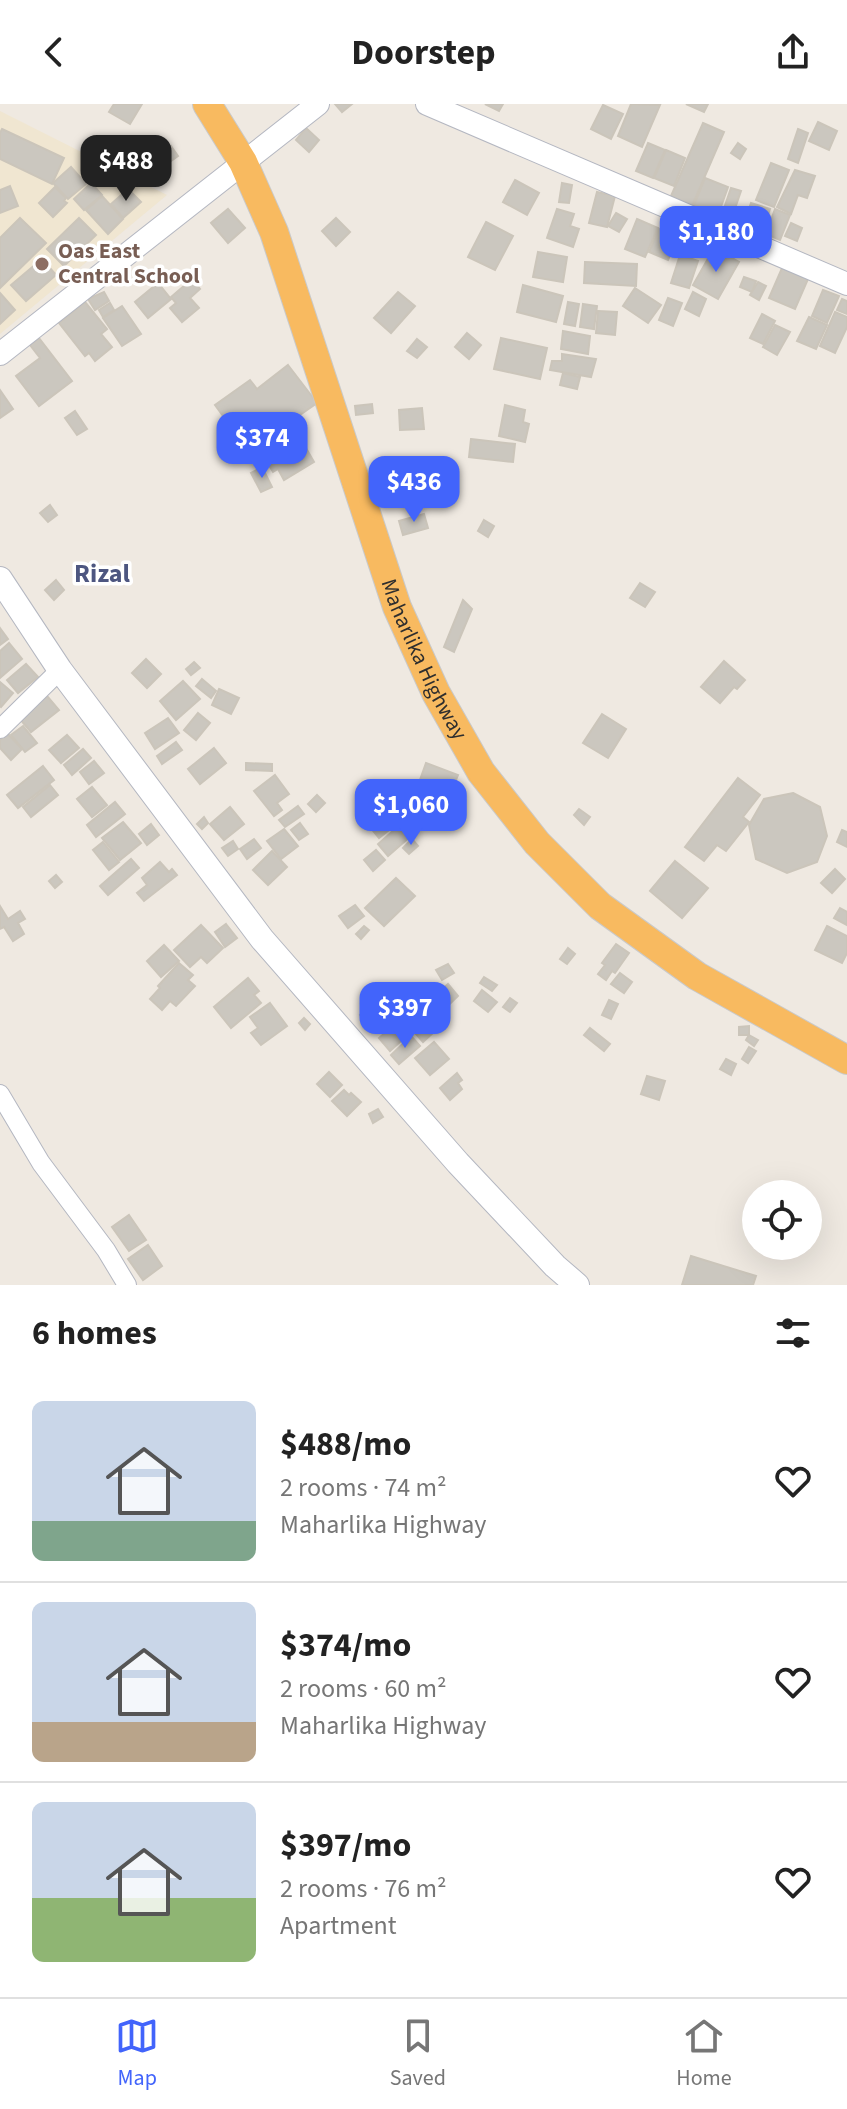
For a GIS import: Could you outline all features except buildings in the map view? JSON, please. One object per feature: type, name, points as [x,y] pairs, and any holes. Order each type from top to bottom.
[{"type":"highway","name":"Maharlika Highway","points":[[207,104],[243,162],[274,232],[397,607],[436,693],[481,772],[537,843],[600,906],[697,976],[847,1060]]},
{"type":"main road","points":[[0,579],[60,670],[262,939],[458,1163],[555,1266],[577,1285]]},
{"type":"street","points":[[0,354],[318,104]]},
{"type":"street","points":[[427,104],[847,284]]},
{"type":"street","points":[[0,729],[60,670]]},
{"type":"street","points":[[0,1094],[41,1163],[106,1250],[127,1285]]},
{"type":"shaded area","name":"Oas East Central School","points":[[0,111],[167,195],[0,334]]},
{"type":"place","name":"Oas East Central School","points":[[42,264]]},
{"type":"district","name":"Rizal","points":[[102,573]]}]
